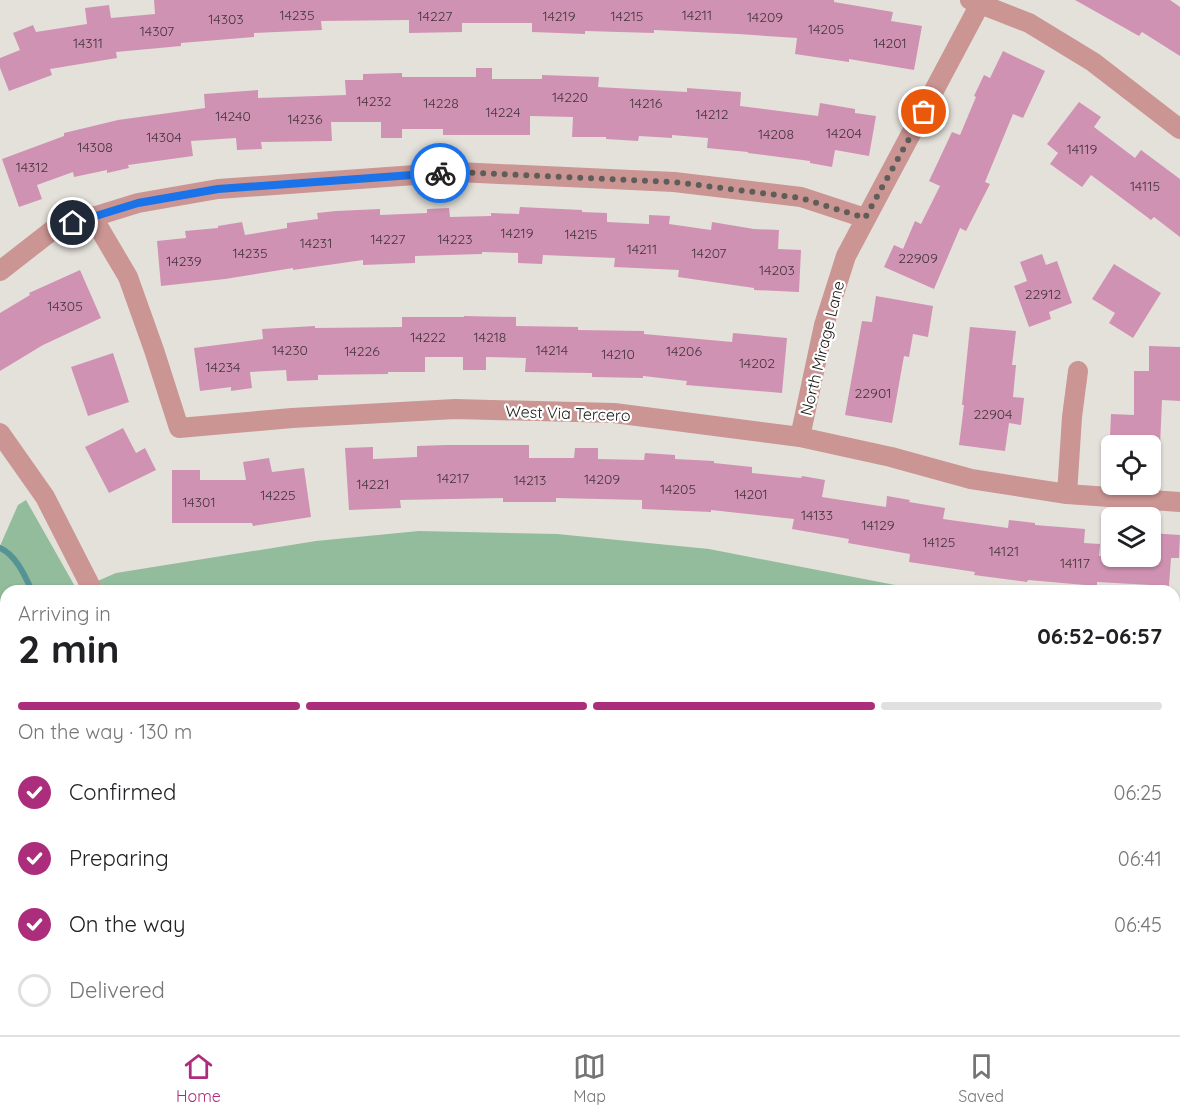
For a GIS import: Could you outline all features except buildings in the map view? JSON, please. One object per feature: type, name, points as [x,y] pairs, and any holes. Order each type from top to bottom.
[{"type":"street","points":[[975,2],[1029,23],[1093,62],[1180,129]]},
{"type":"street","name":"North Mirage Lane","points":[[800,437],[824,325],[846,256],[924,112],[975,2]]},
{"type":"street","points":[[0,271],[54,229],[138,203],[218,189],[457,172],[674,182],[801,198],[865,218]]},
{"type":"street","name":"West Via Tercero","points":[[92,216],[128,277],[178,428],[292,418],[455,409],[614,413],[800,437],[891,457],[971,479],[1068,494],[1180,502]]},
{"type":"street","points":[[1068,494],[1072,417],[1078,371]]},
{"type":"street","points":[[0,433],[45,497],[90,585]]},
{"type":"green space","points":[[26,500],[74,585],[0,585],[0,546],[18,505]]},
{"type":"green space","points":[[419,531],[557,534],[709,549],[895,585],[88,585],[116,573],[316,541]]},
{"type":"waterway","points":[[0,548],[15,561],[29,585]]},
{"type":"way so far","points":[[440,173],[674,182],[801,198],[865,218],[924,112]]},
{"type":"route","points":[[73,223],[138,203],[218,189],[440,173]]}]
